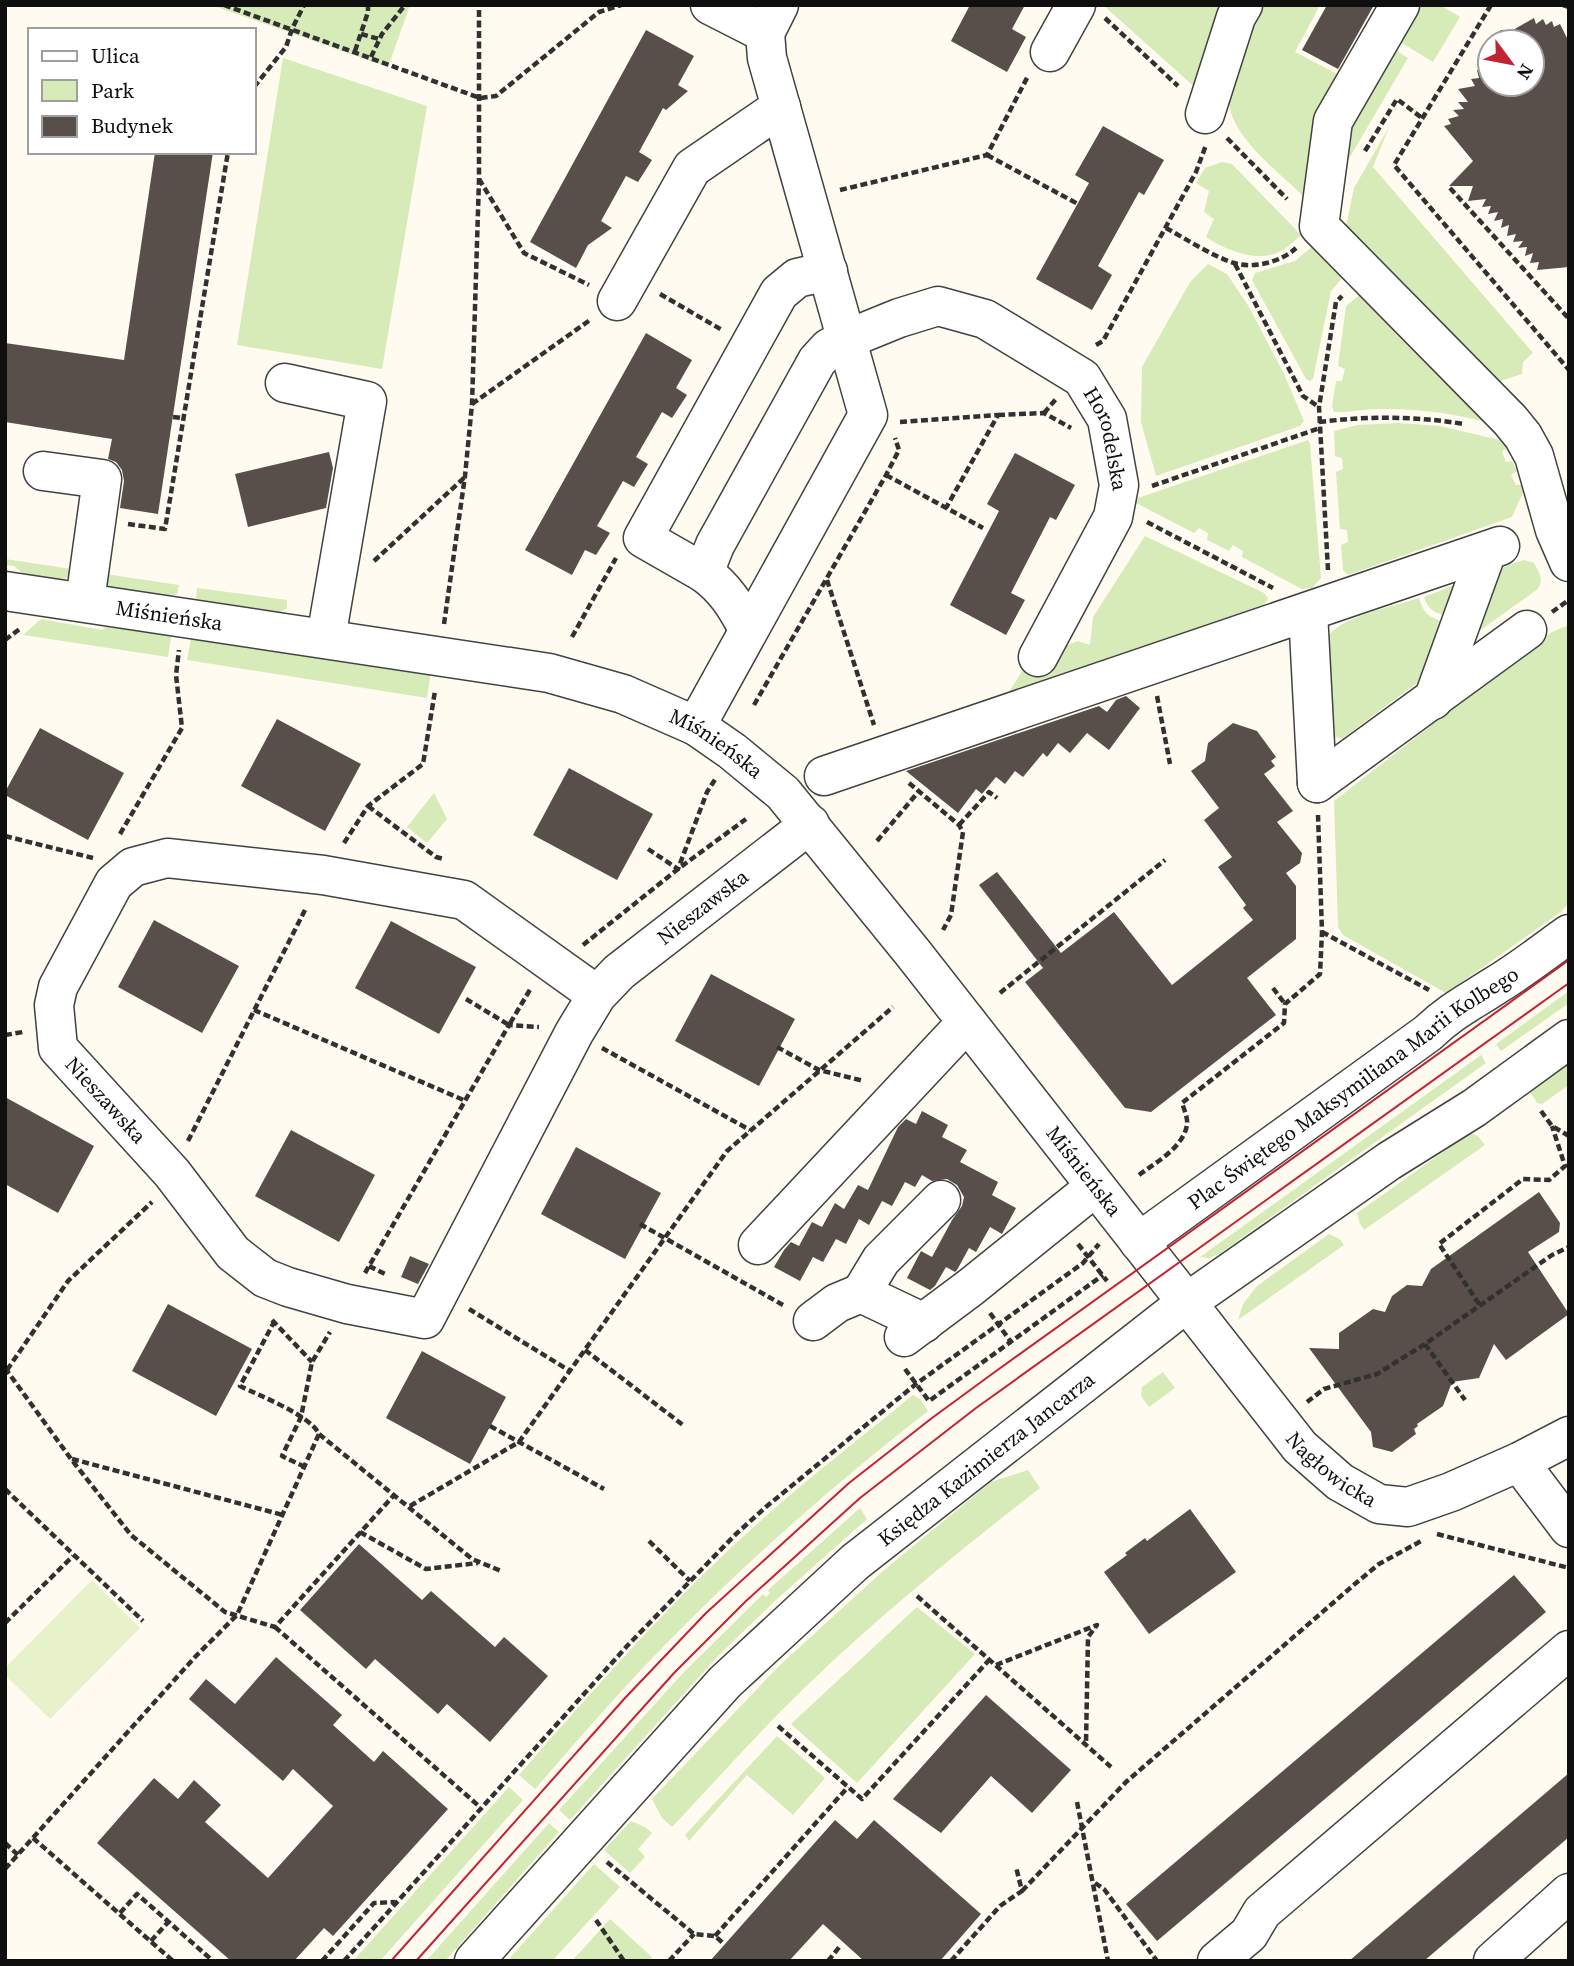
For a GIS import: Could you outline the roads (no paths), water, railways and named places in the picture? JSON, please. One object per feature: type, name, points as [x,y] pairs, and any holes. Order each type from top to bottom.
[{"type":"street","points":[[695,726],[868,415],[767,58],[772,19],[710,5]]},
{"type":"street","points":[[1205,114],[1236,17],[1243,5]]},
{"type":"street","points":[[1400,5],[1333,121],[1319,226],[1523,436],[1534,456],[1555,530],[1569,562]]},
{"type":"street","points":[[1050,52],[1089,10]]},
{"type":"street","points":[[617,301],[692,168],[781,107]]},
{"type":"street","points":[[748,629],[730,597],[717,583],[643,538],[779,293],[797,278],[828,271]]},
{"type":"street","name":"Horodelska","points":[[704,573],[715,545],[817,361],[829,348],[848,339],[899,318],[938,306],[985,319],[1082,378],[1107,419],[1119,485],[1113,517],[1038,657]]},
{"type":"street","points":[[285,383],[367,401],[326,638]]},
{"type":"street","points":[[43,471],[102,479],[85,601]]},
{"type":"street","points":[[824,776],[1494,549],[1433,700]]},
{"type":"street","name":"Miśnieńska","points":[[5,591],[549,673],[622,694],[695,726],[732,751],[783,793],[810,824],[1095,1186],[1121,1240],[1186,1303]]},
{"type":"street","points":[[1319,608],[1317,783],[1537,623]]},
{"type":"street","name":"Nieszawska","points":[[597,995],[464,900],[323,875],[167,858],[109,872],[58,987],[54,1004],[58,1048],[172,1173],[233,1253],[265,1278],[347,1304],[425,1319],[574,1033],[597,995],[619,972],[810,824]]},
{"type":"street","name":"Plac Świętego Maksymiliana Marii Kolbego","points":[[1121,1240],[1428,1033],[1445,1017],[1569,934]]},
{"type":"street","points":[[758,1245],[967,1022]]},
{"type":"street","name":"Księdza Kazimierza Jancarza","points":[[474,1961],[725,1682],[855,1562],[1186,1303],[1389,1161],[1474,1108],[1569,1039]]},
{"type":"street","points":[[861,1293],[892,1306],[914,1330],[1095,1186]]},
{"type":"street","points":[[813,1321],[837,1303],[861,1293],[881,1260],[941,1200]]},
{"type":"street","name":"Nagłowicka","points":[[1186,1303],[1300,1447],[1340,1482],[1379,1504],[1408,1507],[1451,1492],[1569,1436]]},
{"type":"street","points":[[1519,1462],[1569,1528]]},
{"type":"street","points":[[1217,1961],[1249,1934],[1262,1912],[1569,1650]]},
{"type":"street","points":[[1493,1961],[1569,1893]]},
{"type":"tram line","points":[[391,1961],[625,1698],[706,1613],[849,1483],[992,1374],[1569,960]]},
{"type":"tram line","points":[[416,1961],[674,1673],[746,1601],[860,1498],[976,1408],[1569,983]]}]
